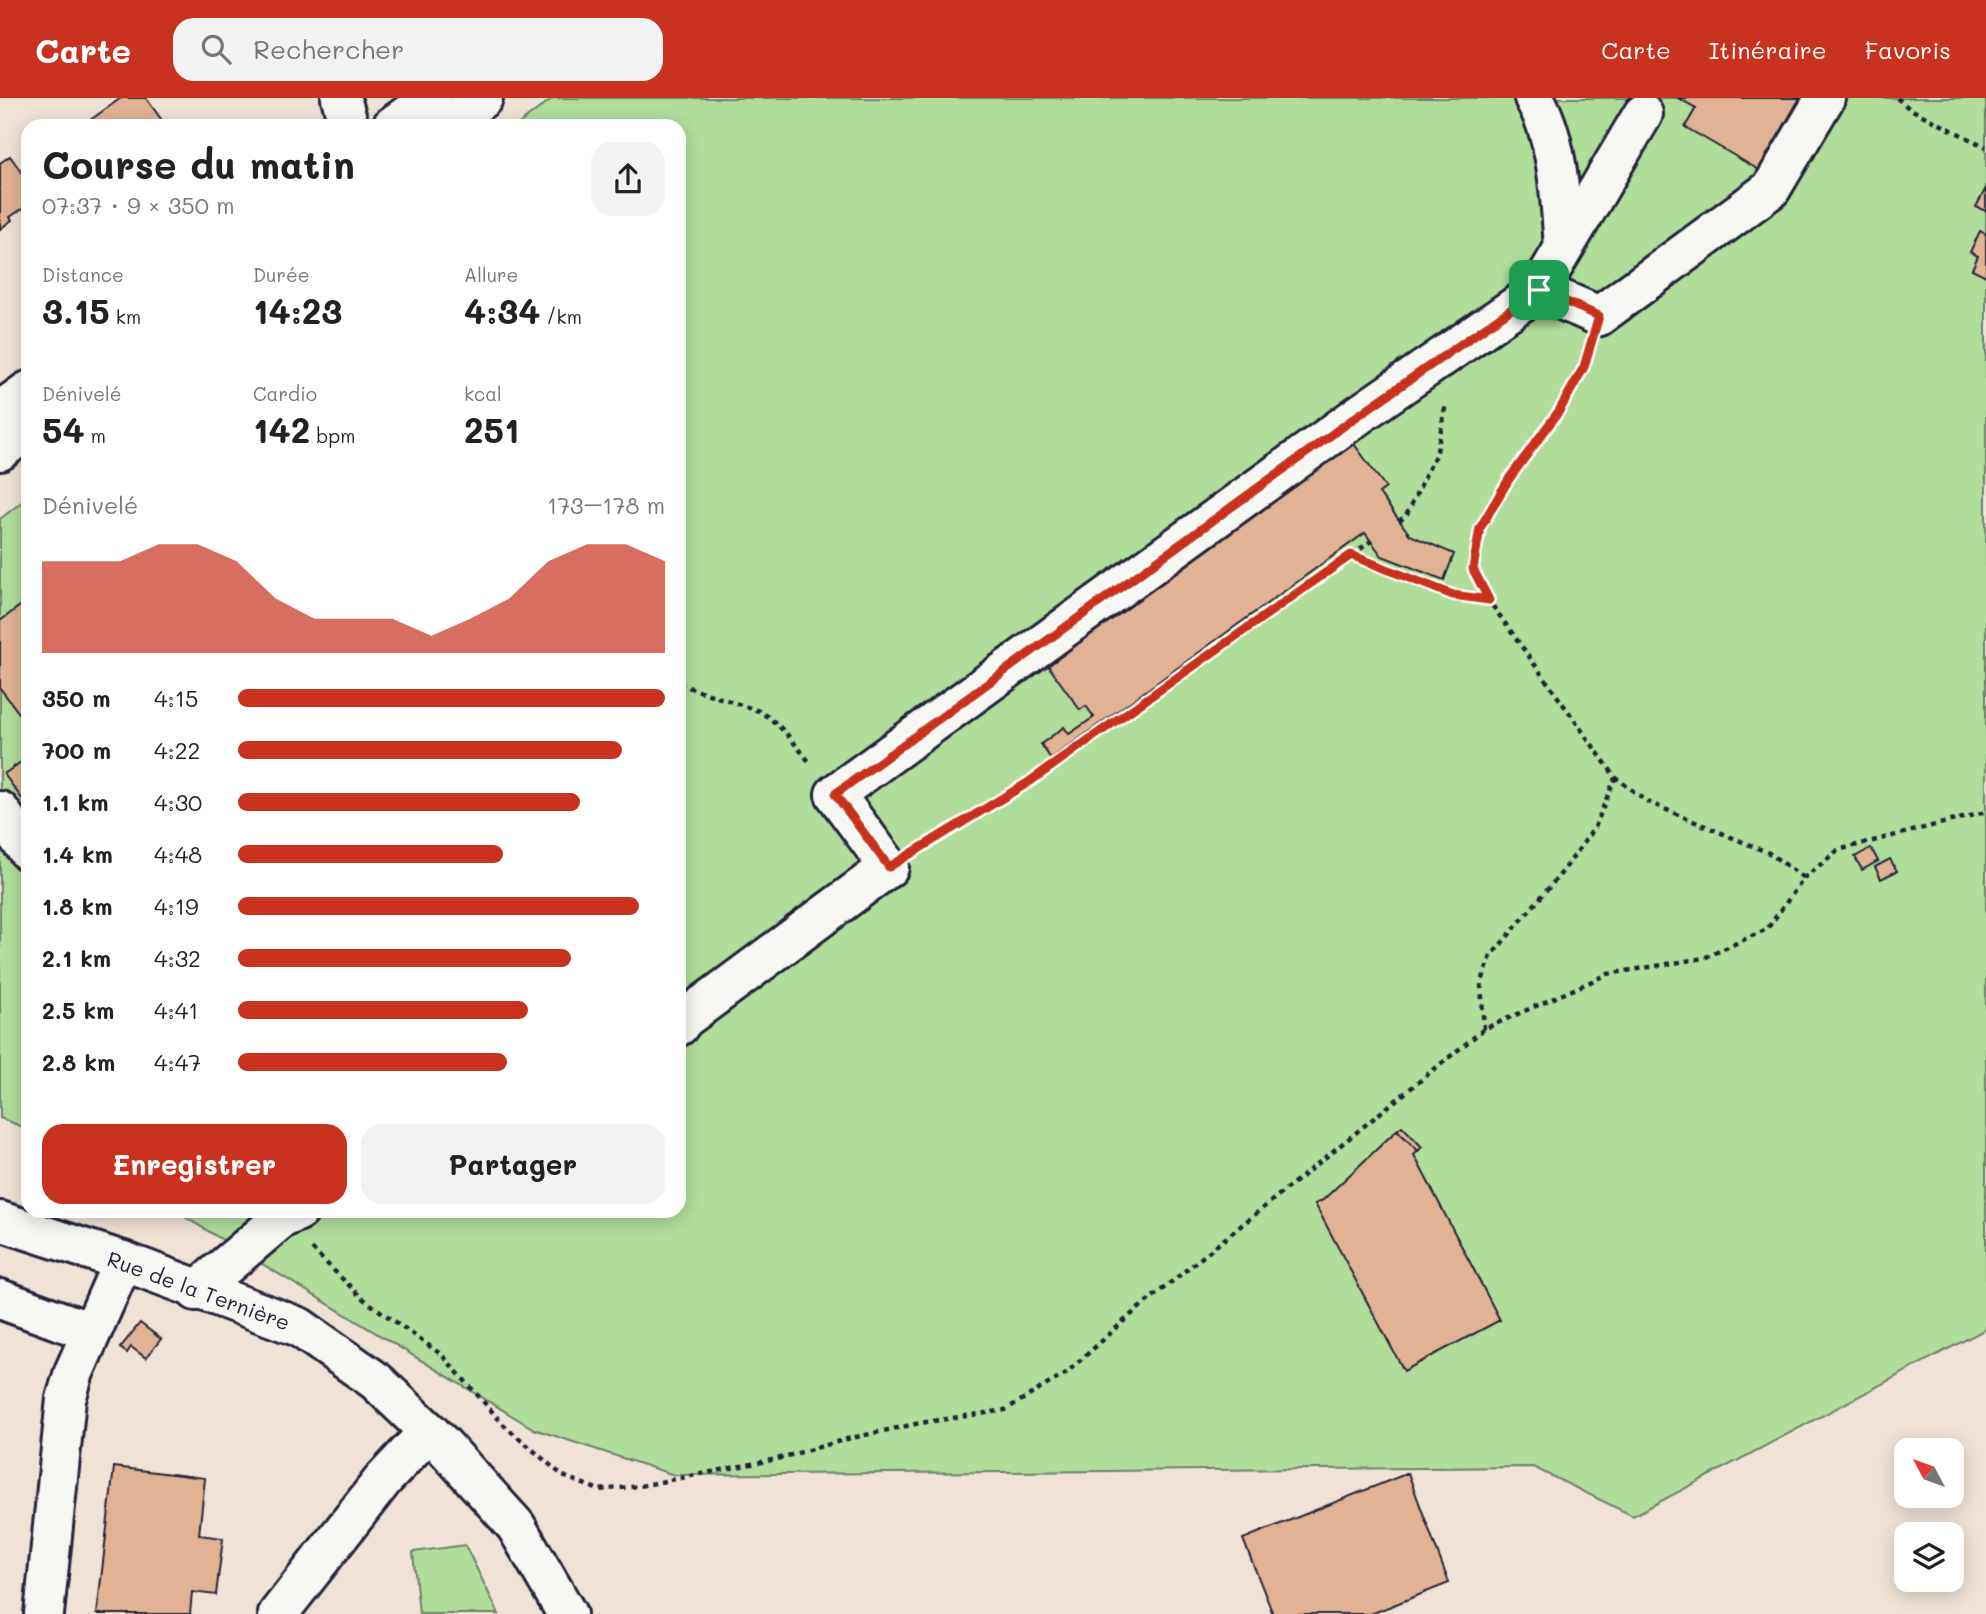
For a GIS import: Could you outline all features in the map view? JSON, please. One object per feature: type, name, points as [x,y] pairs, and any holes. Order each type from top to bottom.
[{"type":"street","points":[[341,98],[347,119]]},
{"type":"street","points":[[419,114],[483,98]]},
{"type":"street","points":[[1534,98],[1544,114],[1559,183],[1564,247]]},
{"type":"street","points":[[1539,290],[1599,316],[1771,189],[1825,98]]},
{"type":"street","points":[[686,1018],[889,867],[835,794],[1349,422],[1539,290],[1643,114]]},
{"type":"street","points":[[0,411],[21,396]]},
{"type":"street","points":[[0,451],[21,434]]},
{"type":"street","points":[[0,811],[21,840]]},
{"type":"street","points":[[196,1291],[286,1218]]},
{"type":"street","name":"Rue de la Ternière","points":[[0,1221],[123,1261],[299,1328],[376,1381],[429,1431],[516,1526],[567,1614]]},
{"type":"street","points":[[44,1614],[66,1399],[74,1372],[123,1261]]},
{"type":"street","points":[[0,1299],[91,1332]]},
{"type":"street","points":[[278,1614],[383,1480],[429,1431]]},
{"type":"path","points":[[1897,98],[1910,109],[1986,147]]},
{"type":"path","points":[[1599,316],[1584,367],[1559,411],[1509,479],[1480,528],[1473,569],[1489,600],[1616,778],[1648,802],[1769,853],[1804,878]]},
{"type":"path","points":[[1399,521],[1406,516],[1437,451],[1457,347]]},
{"type":"path","points":[[889,867],[1029,782],[1371,541]]},
{"type":"path","points":[[1351,555],[1453,595],[1489,600]]},
{"type":"path","points":[[686,686],[759,711],[771,718],[835,794]]},
{"type":"path","points":[[1484,1029],[1481,984],[1491,956],[1563,871],[1595,827],[1616,778]]},
{"type":"path","points":[[293,1218],[362,1298],[442,1355],[505,1426],[563,1476],[599,1490],[640,1486],[777,1459],[847,1439],[920,1423],[1005,1410],[1065,1374],[1133,1313],[1484,1029],[1608,974],[1704,958],[1767,929],[1804,878],[1838,849],[1986,812]]},
{"type":"green space","points":[[553,98],[1986,98],[1986,1329],[1633,1516],[1533,1467],[674,1475],[534,1429],[187,1218],[686,1218],[686,119],[525,119]]},
{"type":"green space","points":[[21,502],[21,1126],[0,1118],[0,519]]},
{"type":"green space","points":[[465,1545],[499,1614],[419,1614],[413,1552]]},
{"type":"building","points":[[121,98],[146,98],[161,119],[92,119]]},
{"type":"building","points":[[1678,98],[1800,98],[1759,170],[1685,127],[1696,108]]},
{"type":"building","points":[[10,156],[21,171],[21,210],[0,229],[0,163]]},
{"type":"building","points":[[1986,188],[1986,211],[1976,207]]},
{"type":"building","points":[[1980,231],[1986,234],[1986,276],[1972,269],[1978,256],[1970,252]]},
{"type":"building","points":[[1344,430],[1386,488],[1379,493],[1410,535],[1454,554],[1444,580],[1382,556],[1365,533],[1051,759],[1041,744],[1064,727],[1069,734],[1094,717],[1086,706],[1080,710],[1037,650]]},
{"type":"building","points":[[21,605],[21,716],[0,688],[0,621]]},
{"type":"building","points":[[21,762],[21,797],[4,774]]},
{"type":"building","points":[[1871,848],[1878,861],[1862,870],[1855,857]]},
{"type":"building","points":[[1890,859],[1897,871],[1881,879],[1875,867]]},
{"type":"building","points":[[1402,1126],[1422,1147],[1418,1151],[1397,1130]]},
{"type":"building","points":[[1397,1130],[1418,1151],[1414,1155],[1500,1320],[1404,1371],[1315,1204],[1323,1200]]},
{"type":"building","points":[[140,1323],[161,1339],[146,1358],[131,1347],[127,1353],[120,1348]]},
{"type":"building","points":[[114,1467],[205,1478],[199,1535],[223,1538],[216,1595],[192,1592],[190,1614],[97,1614]]},
{"type":"building","points":[[1408,1473],[1449,1583],[1371,1614],[1273,1614],[1243,1539]]},
{"type":"route","points":[[1539,290],[1599,316],[1584,367],[1559,411],[1509,479],[1480,528],[1473,569],[1489,600],[1453,595],[1351,555],[1029,782],[889,867],[835,794],[1360,414],[1539,290]]}]
